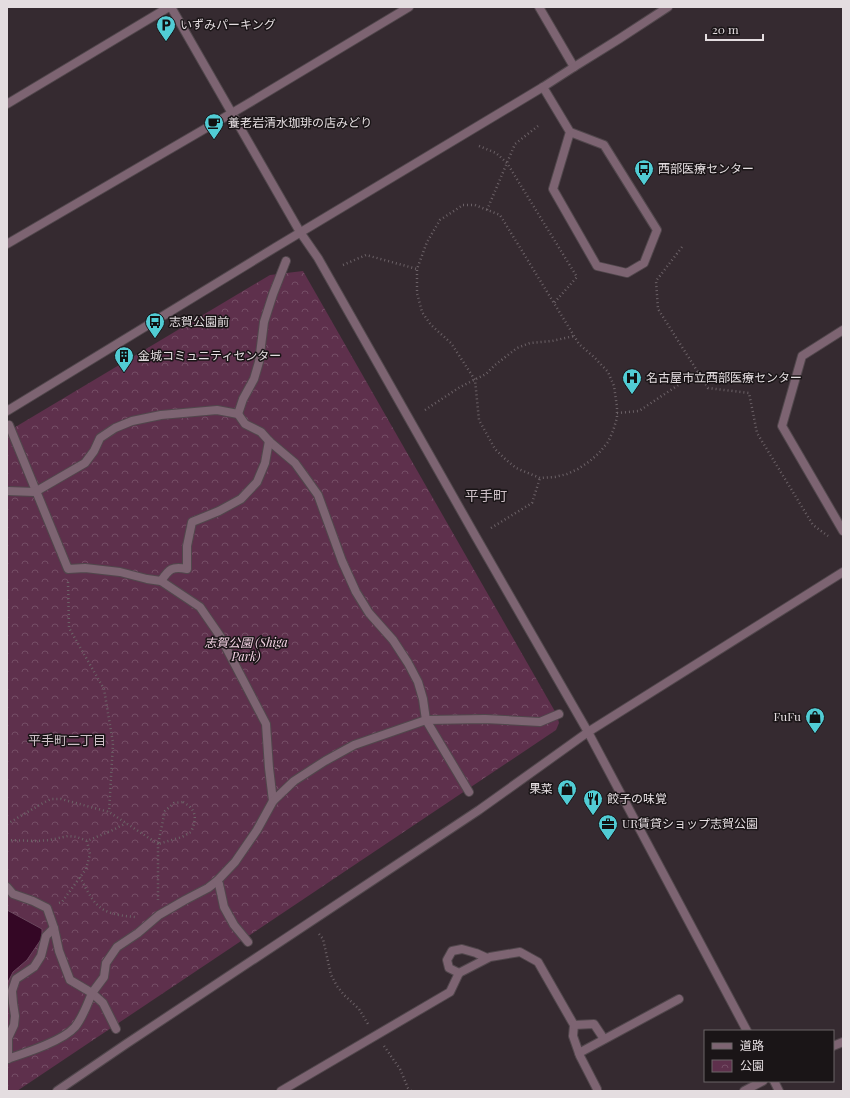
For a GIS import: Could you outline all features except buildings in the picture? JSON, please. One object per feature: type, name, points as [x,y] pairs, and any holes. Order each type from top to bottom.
[{"type":"street","points":[[7,104],[170,7],[300,232],[318,258],[588,732],[746,1030]]},
{"type":"street","points":[[7,244],[410,7]]},
{"type":"street","points":[[539,7],[574,67]]},
{"type":"street","points":[[8,407],[543,87],[668,7]]},
{"type":"street","points":[[543,87],[570,132],[604,145],[657,230],[644,263],[627,273],[597,266],[553,189],[570,132]]},
{"type":"street","points":[[238,414],[243,399],[254,379],[264,322],[286,261]]},
{"type":"street","points":[[843,330],[802,356],[782,426],[843,531]]},
{"type":"street","points":[[7,491],[35,492],[85,463],[100,438],[115,428],[132,421],[160,415],[216,410],[238,414],[245,424],[261,432],[295,464],[318,495],[342,561],[356,592],[369,613],[393,640],[408,663],[418,682],[423,699],[426,720],[468,792]]},
{"type":"street","points":[[9,425],[35,492],[68,569],[85,568],[120,572],[161,581],[200,607],[220,636],[266,724],[273,801]]},
{"type":"street","points":[[161,581],[166,572],[172,568],[178,567],[187,569],[187,546],[192,522],[219,511],[241,499],[257,482],[265,463],[270,441]]},
{"type":"street","points":[[57,1091],[473,814],[588,732],[843,572]]},
{"type":"street","points":[[54,928],[46,936],[41,956],[34,967],[16,979],[12,992],[16,1016],[8,1038],[7,1059],[59,1040],[74,1028],[83,1015],[92,993],[104,977],[106,963],[117,947],[138,933],[164,912],[208,888],[217,881],[235,862],[258,830],[273,801],[294,781],[325,761],[354,745],[426,720],[485,719],[540,722],[559,714]]},
{"type":"street","points":[[217,881],[224,907],[234,925],[248,942]]},
{"type":"street","points":[[7,888],[13,894],[48,908],[59,951],[70,980],[92,993],[102,1003],[116,1029]]},
{"type":"street","points":[[459,973],[449,968],[447,960],[452,951],[462,949],[487,958]]},
{"type":"street","points":[[281,1091],[450,992],[459,973],[487,958],[520,952],[538,962],[574,1025],[573,1036],[579,1053],[597,1091]]},
{"type":"street","points":[[579,1053],[679,999]]},
{"type":"street","points":[[574,1025],[594,1024],[604,1039]]},
{"type":"street","points":[[744,1091],[761,1082]]},
{"type":"street","points":[[774,1082],[779,1091]]},
{"type":"path","points":[[487,210],[515,144],[538,126]]},
{"type":"path","points":[[479,146],[496,153],[507,163],[577,277],[554,303]]},
{"type":"path","points":[[463,205],[475,205],[487,210],[500,215],[579,344],[608,372],[614,386],[617,413],[613,431],[608,442],[590,461],[568,474],[540,478],[516,468],[495,449],[479,420],[475,380],[451,343],[431,325],[422,312],[417,293],[417,269],[427,242],[440,220],[463,205]]},
{"type":"path","points":[[682,247],[656,281],[658,309],[708,388],[749,393],[757,433],[813,525],[828,536]]},
{"type":"path","points":[[343,265],[366,255],[417,269]]},
{"type":"path","points":[[425,410],[460,387],[486,374],[495,365],[518,348],[530,343],[552,341],[574,336]]},
{"type":"path","points":[[617,413],[639,411],[698,372]]},
{"type":"path","points":[[491,528],[532,503],[540,478]]},
{"type":"path","points":[[68,569],[69,628],[104,689],[112,736],[113,743],[109,812]]},
{"type":"path","points":[[7,824],[51,799],[62,799],[109,812],[158,844]]},
{"type":"path","points":[[158,844],[182,837],[191,832],[195,823],[195,814],[190,806],[183,802],[174,803],[165,811],[158,844],[158,900],[164,912]]},
{"type":"path","points":[[7,840],[36,841],[68,836],[77,837],[87,841],[113,830],[126,822]]},
{"type":"path","points":[[48,908],[62,902],[86,869],[90,854],[87,841]]},
{"type":"path","points":[[80,877],[89,894],[104,910],[114,914],[147,919],[151,922]]},
{"type":"path","points":[[319,934],[323,939],[331,975],[337,986],[359,1009],[376,1036],[394,1059],[408,1088],[411,1091]]},
{"type":"green space","name":"志賀公園 (Shiga Park)","points":[[303,271],[557,715],[559,723],[556,730],[17,1091],[7,1091],[7,432],[270,275]]},
{"type":"shaded area","points":[[7,910],[42,929],[42,938],[27,960],[13,972],[7,984]]},
{"type":"place","name":"いずみパーキング","points":[[166,42]]},
{"type":"place","name":"養老岩清水珈琲の店みどり","points":[[214,140]]},
{"type":"place","name":"西部医療センター","points":[[644,186]]},
{"type":"place","name":"志賀公園前","points":[[155,339]]},
{"type":"place","name":"金城コミュニティセンター","points":[[124,373]]},
{"type":"place","name":"名古屋市立西部医療センター","points":[[632,395]]},
{"type":"place","name":"FuFu","points":[[815,734]]},
{"type":"place","name":"果菜","points":[[567,806]]},
{"type":"place","name":"餃子の味覚","points":[[593,816]]},
{"type":"place","name":"UR賃貸ショップ志賀公園","points":[[608,841]]},
{"type":"district","name":"平手町","points":[[486,496]]},
{"type":"district","name":"平手町二丁目","points":[[67,740]]}]
